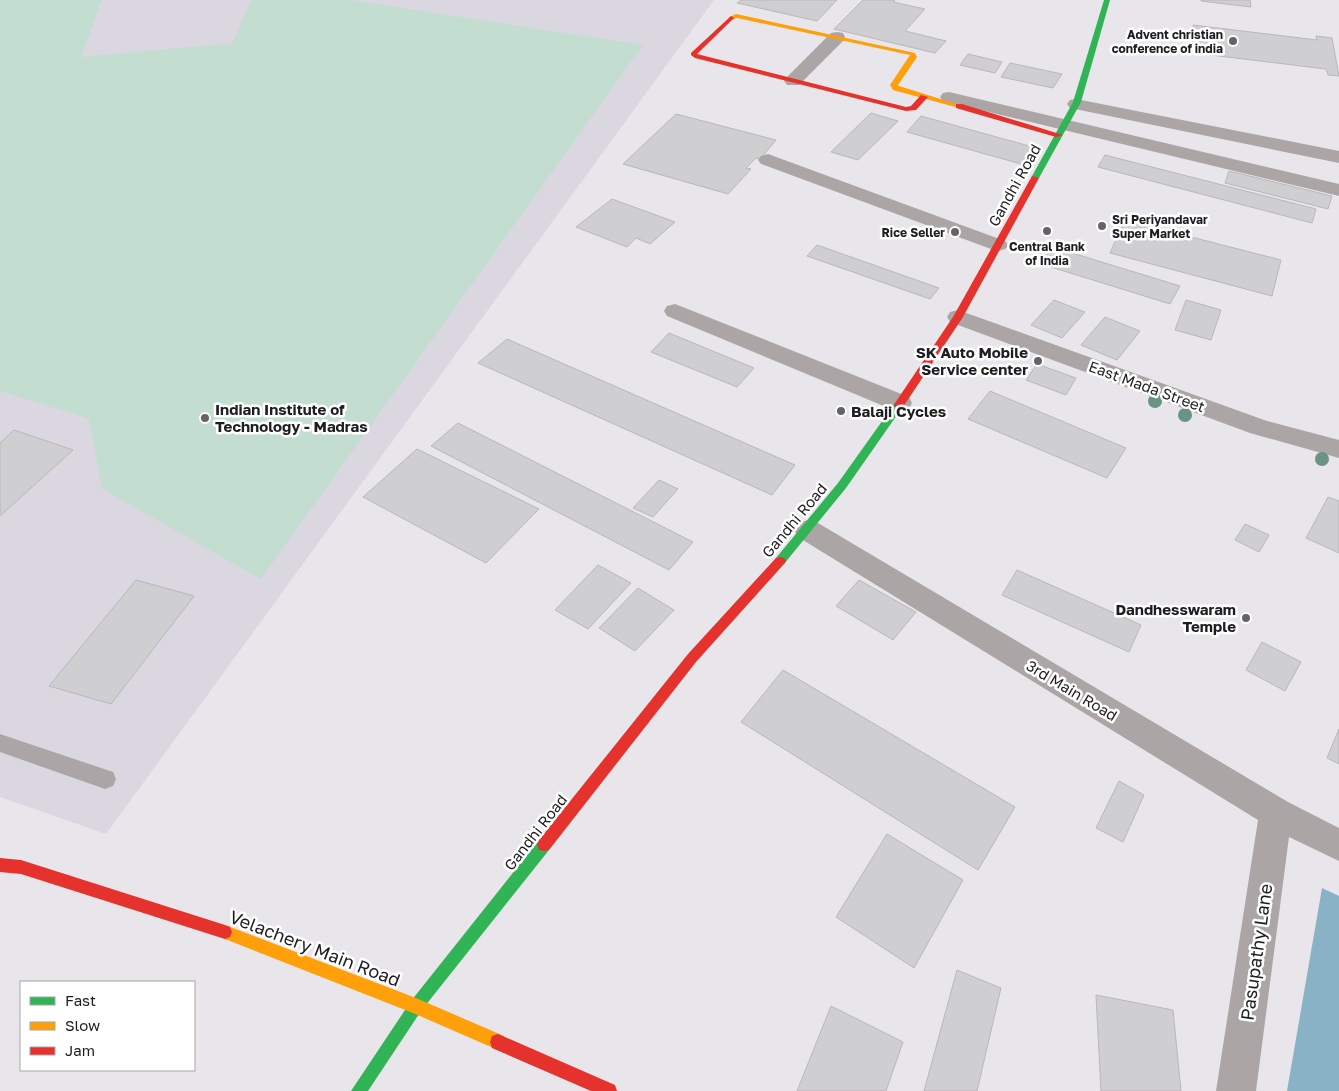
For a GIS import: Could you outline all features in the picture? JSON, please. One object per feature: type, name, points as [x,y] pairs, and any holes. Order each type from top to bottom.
[{"type":"street","name":"Gandhi Road","points":[[359,1091],[416,1006],[692,658],[808,530],[858,466],[958,317],[1063,129],[1076,104],[1107,0]]},
{"type":"street","points":[[924,97],[913,108],[906,109],[697,57],[693,54],[729,18],[736,16],[837,37],[913,54],[914,57],[894,86],[924,97],[1339,190]]},
{"type":"street","points":[[793,81],[837,37]]},
{"type":"street","points":[[949,97],[1063,129]]},
{"type":"street","points":[[1076,104],[1339,157]]},
{"type":"street","points":[[768,160],[998,245]]},
{"type":"street","points":[[675,311],[900,403]]},
{"type":"street","name":"East Mada Street","points":[[958,317],[1259,427],[1339,449]]},
{"type":"street","name":"3rd Main Road","points":[[808,530],[1276,813],[1339,845]]},
{"type":"street","name":"Pasupathy Lane","points":[[1236,1091],[1276,813]]},
{"type":"street","name":"Velachery Main Road","points":[[0,865],[21,867],[248,939],[416,1006],[609,1091]]},
{"type":"lane","points":[[0,742],[105,780]]},
{"type":"shaded area","name":"Indian Institute of Technology - Madras","points":[[0,0],[714,0],[106,834],[0,797]]},
{"type":"green space","name":"Indian Institute of Technology - Madras","points":[[0,0],[102,0],[81,57],[232,43],[251,0],[351,0],[643,45],[261,579],[102,489],[89,419],[0,391]]},
{"type":"water","points":[[1322,888],[1339,896],[1339,1091],[1287,1091]]},
{"type":"building","points":[[741,0],[837,0],[817,21],[737,3]]},
{"type":"building","points":[[863,0],[895,0],[893,2],[925,9],[905,31],[946,41],[935,53],[834,29]]},
{"type":"building","points":[[1250,0],[1251,7],[1201,1]]},
{"type":"building","points":[[1193,25],[1317,40],[1316,36],[1332,38],[1339,76],[1328,75],[1326,69],[1194,53]]},
{"type":"building","points":[[968,54],[1002,62],[995,73],[960,65]]},
{"type":"building","points":[[1010,63],[1062,74],[1053,88],[1001,77]]},
{"type":"building","points":[[871,113],[898,121],[858,160],[831,152]]},
{"type":"building","points":[[676,114],[776,140],[760,159],[756,158],[746,168],[751,169],[728,194],[623,164]]},
{"type":"building","points":[[921,116],[1040,149],[1028,166],[907,132]]},
{"type":"building","points":[[1105,155],[1316,209],[1312,223],[1098,167]]},
{"type":"building","points":[[1229,171],[1332,196],[1328,209],[1225,183]]},
{"type":"building","points":[[612,199],[675,222],[650,244],[636,238],[627,247],[576,227]]},
{"type":"building","points":[[1125,220],[1281,260],[1272,296],[1110,253]]},
{"type":"building","points":[[817,245],[939,288],[930,299],[807,256]]},
{"type":"building","points":[[1046,245],[1180,286],[1170,304],[1035,262]]},
{"type":"building","points":[[1054,300],[1085,312],[1062,338],[1031,325]]},
{"type":"building","points":[[1186,300],[1221,310],[1211,340],[1175,330]]},
{"type":"building","points":[[1105,317],[1140,331],[1117,360],[1081,345]]},
{"type":"building","points":[[669,333],[754,368],[737,387],[651,352]]},
{"type":"building","points":[[507,339],[795,465],[772,495],[478,363]]},
{"type":"building","points":[[1037,364],[1076,378],[1066,395],[1026,380]]},
{"type":"building","points":[[990,391],[1126,448],[1107,478],[968,419]]},
{"type":"building","points":[[458,423],[693,542],[669,570],[431,446]]},
{"type":"building","points":[[14,430],[73,450],[0,516],[0,443]]},
{"type":"building","points":[[417,449],[539,509],[486,563],[363,497]]},
{"type":"building","points":[[659,480],[678,489],[653,517],[633,508]]},
{"type":"building","points":[[1328,497],[1339,501],[1339,553],[1306,538]]},
{"type":"building","points":[[1245,524],[1269,535],[1259,552],[1235,540]]},
{"type":"building","points":[[598,565],[631,583],[588,629],[555,610]]},
{"type":"building","points":[[1017,570],[1141,625],[1129,652],[1002,595]]},
{"type":"building","points":[[136,580],[194,596],[111,704],[49,686]]},
{"type":"building","points":[[859,580],[916,612],[893,640],[836,606]]},
{"type":"building","points":[[638,588],[674,610],[635,651],[599,628]]},
{"type":"building","points":[[1262,642],[1301,662],[1285,691],[1246,670]]},
{"type":"building","points":[[783,670],[1015,807],[978,870],[741,722]]},
{"type":"building","points":[[1339,729],[1339,764],[1327,758]]},
{"type":"building","points":[[1119,781],[1144,795],[1123,842],[1096,828]]},
{"type":"building","points":[[887,834],[963,880],[914,968],[836,917]]},
{"type":"building","points":[[957,970],[1001,988],[977,1091],[924,1091]]},
{"type":"building","points":[[1096,995],[1173,1010],[1181,1091],[1101,1091]]},
{"type":"building","points":[[831,1006],[903,1042],[886,1091],[797,1091]]},
{"type":"traffic: fast","points":[[1035,178],[1077,102],[1107,0]]},
{"type":"traffic: fast","points":[[780,561],[842,485],[899,405]]},
{"type":"traffic: fast","points":[[359,1091],[416,1006],[544,845]]},
{"type":"traffic: slow","points":[[731,18],[736,16],[913,54],[914,57],[894,85],[896,88],[959,106]]},
{"type":"traffic: slow","points":[[225,932],[416,1006],[498,1042]]},
{"type":"traffic: jam","points":[[731,18],[693,54],[697,57],[906,109],[913,108],[924,97]]},
{"type":"traffic: jam","points":[[959,106],[1059,135]]},
{"type":"traffic: jam","points":[[899,405],[958,317],[1035,178]]},
{"type":"traffic: jam","points":[[544,845],[692,658],[780,561]]},
{"type":"traffic: jam","points":[[0,865],[21,867],[225,932]]},
{"type":"traffic: jam","points":[[498,1042],[609,1091]]},
{"type":"place","name":"Advent christian conference of india","points":[[1233,41]]},
{"type":"place","name":"Sri Periyandavar Super Market","points":[[1102,226]]},
{"type":"place","name":"Central Bank of India","points":[[1047,231]]},
{"type":"place","name":"Rice Seller","points":[[955,232]]},
{"type":"place","name":"SK Auto Mobile Service center","points":[[1038,361]]},
{"type":"place","name":"Balaji Cycles","points":[[841,411]]},
{"type":"place","name":"Indian Institute of Technology - Madras","points":[[205,418]]},
{"type":"place","name":"Dandhesswaram Temple","points":[[1246,618]]}]
